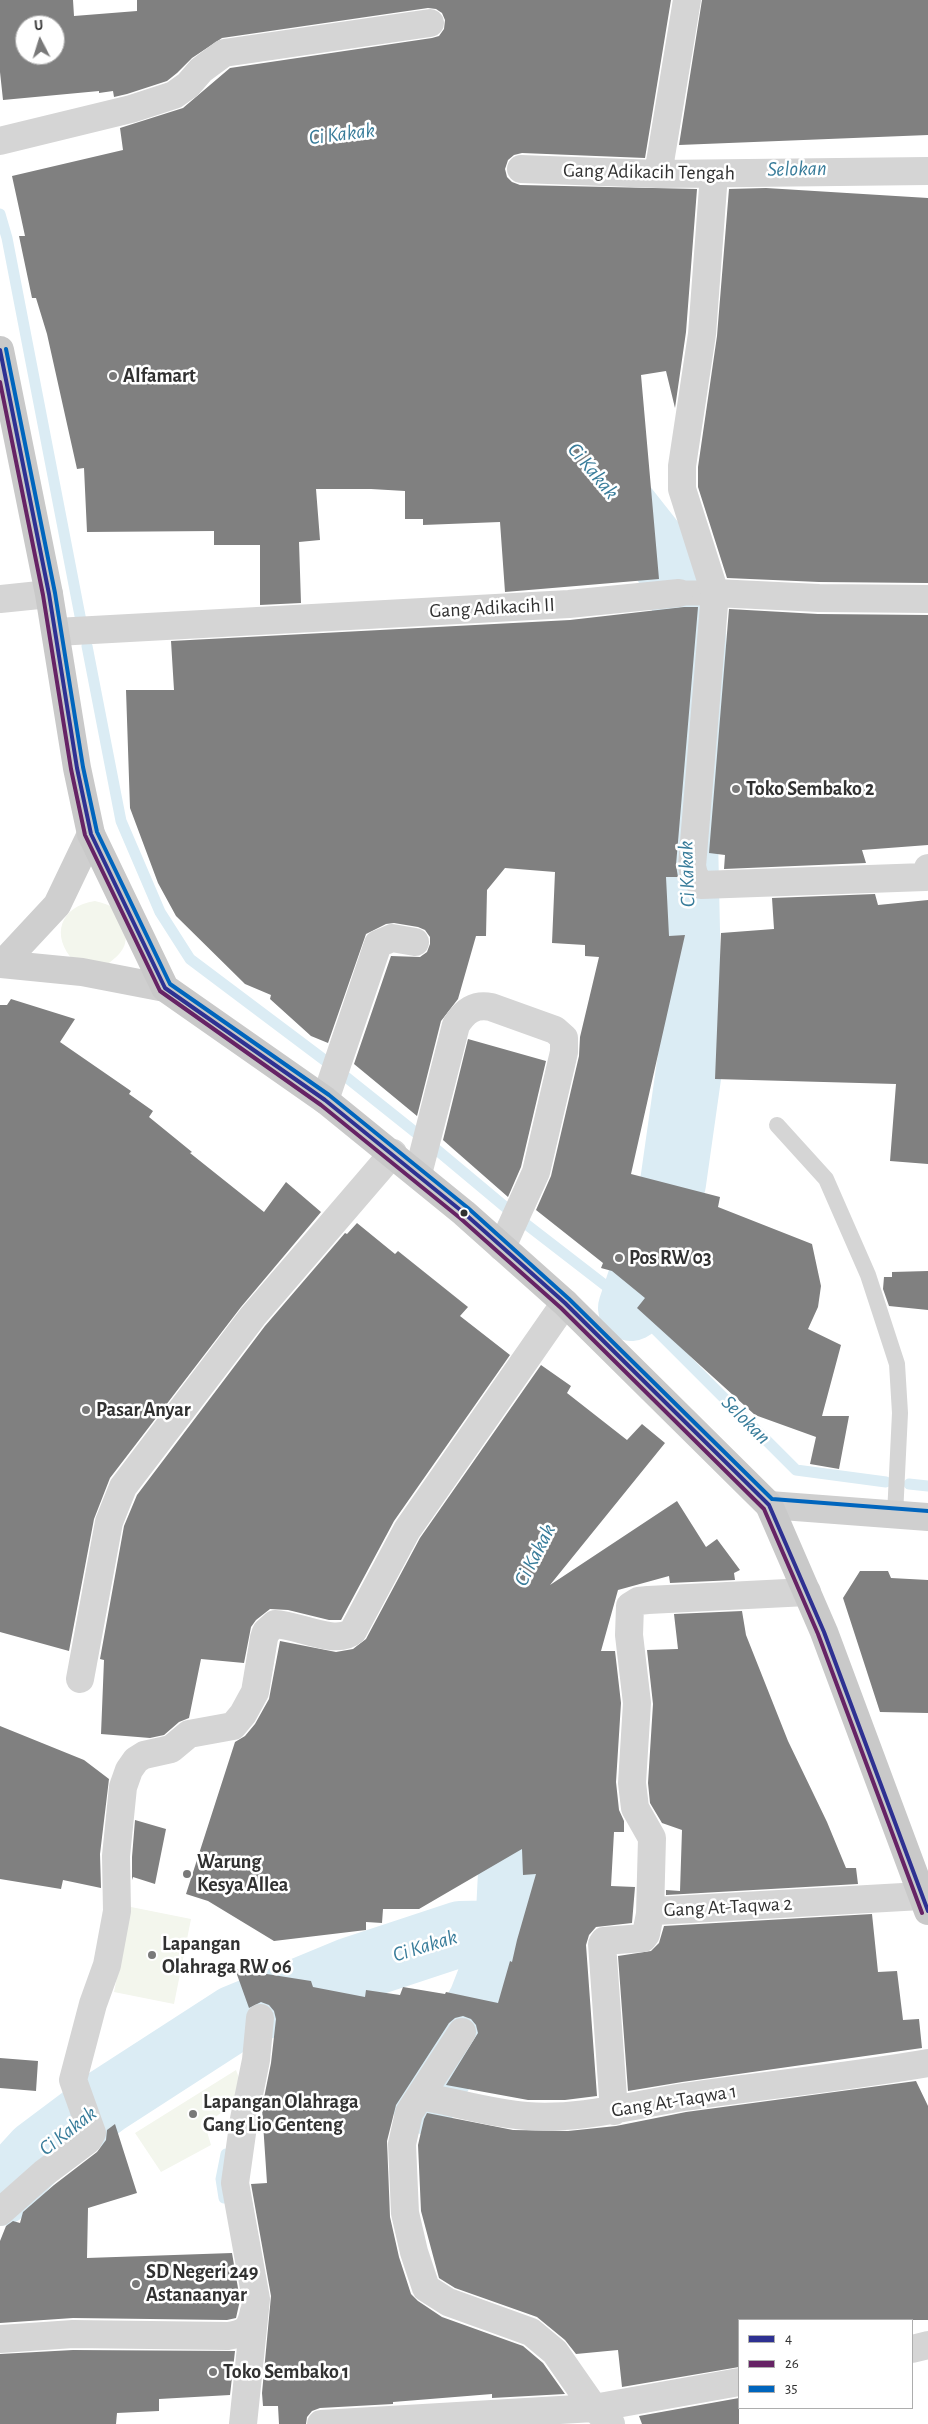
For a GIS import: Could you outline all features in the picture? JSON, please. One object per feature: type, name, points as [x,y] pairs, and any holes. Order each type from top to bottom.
[{"type":"main road","points":[[0,350],[49,594],[77,768],[91,834],[165,988]]},
{"type":"main road","points":[[1,964],[57,905],[91,834]]},
{"type":"main road","points":[[1,964],[82,972],[165,988],[325,1100],[418,1174],[565,1303],[769,1505],[824,1632],[925,1904]]},
{"type":"main road","points":[[769,1505],[928,1517]]},
{"type":"street","points":[[658,174],[687,0]]},
{"type":"street","points":[[0,141],[131,109],[174,94],[188,85],[202,70],[224,53],[430,23]]},
{"type":"street","name":"Gang Adikacih Tengah","points":[[521,169],[658,174],[928,171]]},
{"type":"street","points":[[714,174],[702,334],[682,466],[685,498],[715,593],[692,866],[694,875],[701,885],[927,878]]},
{"type":"street","name":"Gang Adikacih II","points":[[56,632],[569,604],[679,593],[819,598],[928,599]]},
{"type":"street","points":[[0,599],[49,594]]},
{"type":"street","points":[[325,1100],[378,944],[392,938],[415,942]]},
{"type":"street","points":[[418,1174],[456,1025],[462,1015],[470,1009],[481,1006],[491,1007],[555,1030],[564,1038],[564,1052],[536,1172],[502,1246]]},
{"type":"street","points":[[80,1679],[109,1522],[123,1487],[253,1316],[393,1154]]},
{"type":"street","points":[[0,2212],[44,2173],[88,2140],[92,2133],[73,2080],[93,2004],[108,1965],[117,1911],[118,1836],[124,1788],[129,1770],[136,1760],[144,1755],[171,1749],[189,1734],[233,1726],[243,1714],[255,1692],[264,1638],[266,1632],[276,1624],[286,1624],[332,1637],[347,1636],[353,1631],[408,1530],[565,1303]]},
{"type":"street","points":[[650,1914],[652,1838],[635,1808],[632,1783],[637,1703],[629,1635],[630,1606],[638,1601],[648,1600],[807,1592]]},
{"type":"street","name":"Gang At-Taqwa 2","points":[[614,2111],[602,1944],[611,1940],[643,1938],[646,1934],[650,1914],[655,1911],[925,1904]]},
{"type":"street","points":[[243,2424],[256,2299],[235,2183],[244,2120],[256,2060],[260,2018]]},
{"type":"street","points":[[462,2032],[426,2096],[409,2113],[402,2144],[405,2213],[412,2244],[426,2288],[448,2302],[531,2332],[555,2352],[602,2416]]},
{"type":"street","name":"Gang At-Taqwa 1","points":[[426,2096],[526,2116],[561,2116],[614,2111],[684,2097],[852,2076],[928,2063]]},
{"type":"street","points":[[0,2339],[73,2334],[228,2336],[242,2334],[251,2325],[256,2299]]},
{"type":"street","points":[[913,2349],[928,2345]]},
{"type":"street","points":[[321,2424],[602,2416],[738,2382]]},
{"type":"lane","points":[[778,1125],[826,1179],[868,1275],[897,1364],[900,1413],[895,1515]]},
{"type":"shaded area","points":[[95,901],[110,906],[118,912],[126,935],[125,945],[109,963],[74,961],[62,942],[62,924],[74,909]]},
{"type":"shaded area","name":"Lapangan Olahraga RW 06","points":[[131,1907],[191,1919],[174,2004],[114,1992]]},
{"type":"shaded area","name":"Lapangan Olahraga Gang Lio Genteng","points":[[236,2070],[242,2086],[235,2102],[205,2125],[211,2145],[161,2172],[135,2133]]},
{"type":"building","points":[[0,0],[73,0],[74,16],[137,11],[137,0],[671,0],[645,158],[522,153],[514,155],[508,160],[505,169],[507,177],[512,182],[520,185],[697,189],[686,332],[675,408],[666,371],[641,375],[659,579],[505,592],[500,522],[423,525],[423,519],[405,519],[405,491],[316,489],[320,540],[299,542],[301,603],[260,605],[260,545],[214,545],[214,531],[87,532],[84,468],[77,469],[47,334],[36,298],[32,298],[19,236],[25,236],[12,176],[123,150],[120,128],[183,108],[230,68],[432,38],[439,36],[444,29],[445,20],[442,13],[436,9],[428,8],[222,38],[192,58],[167,81],[114,97],[113,91],[99,93],[99,91],[3,100],[0,72]]},
{"type":"building","points":[[702,0],[928,0],[928,135],[679,145]]},
{"type":"building","points":[[766,188],[928,198],[928,583],[819,582],[727,578],[698,487],[698,467],[717,336],[729,189]]},
{"type":"building","points":[[698,607],[676,865],[678,877],[666,877],[669,936],[685,935],[631,1174],[720,1197],[718,1207],[812,1244],[821,1286],[818,1307],[808,1329],[841,1345],[822,1416],[849,1416],[839,1469],[810,1464],[816,1437],[755,1415],[637,1308],[645,1298],[612,1271],[601,1268],[603,1263],[536,1210],[551,1176],[579,1056],[580,1037],[599,957],[585,956],[585,945],[552,943],[555,872],[505,868],[487,890],[486,936],[476,936],[458,999],[441,1021],[417,1116],[354,1064],[391,956],[420,957],[427,952],[430,937],[425,930],[394,923],[386,924],[366,934],[328,1043],[311,1036],[270,999],[271,995],[245,984],[176,916],[158,883],[130,808],[126,690],[174,690],[171,641],[570,620]]},
{"type":"building","points":[[729,609],[818,614],[928,615],[928,845],[862,850],[866,863],[724,869],[725,855],[709,853]]},
{"type":"building","points":[[875,894],[878,905],[928,900],[928,1164],[890,1161],[896,1084],[715,1079],[721,933],[774,929],[772,898]]},
{"type":"building","points":[[11,999],[75,1019],[60,1042],[131,1091],[129,1094],[153,1111],[149,1117],[192,1152],[190,1153],[264,1212],[286,1182],[321,1212],[241,1307],[110,1478],[94,1519],[69,1651],[0,1632],[0,1005],[7,1005]]},
{"type":"building","points":[[468,1039],[546,1061],[521,1167],[508,1197],[443,1140]]},
{"type":"building","points":[[357,1223],[395,1254],[398,1251],[468,1307],[460,1316],[510,1355],[394,1521],[341,1620],[329,1620],[288,1610],[270,1609],[256,1620],[251,1627],[244,1663],[201,1659],[189,1718],[179,1722],[164,1735],[150,1738],[101,1734],[104,1660],[100,1659],[124,1526],[137,1495],[265,1326],[345,1233],[347,1234]]},
{"type":"building","points":[[928,1271],[928,1310],[889,1306],[883,1289],[884,1277],[892,1277],[892,1272]]},
{"type":"building","points":[[541,1365],[571,1386],[567,1393],[627,1440],[642,1424],[665,1443],[550,1585],[677,1501],[706,1547],[717,1539],[740,1570],[734,1573],[735,1580],[670,1583],[669,1576],[618,1590],[601,1651],[615,1651],[621,1703],[616,1782],[619,1810],[624,1821],[624,1832],[614,1832],[611,1886],[635,1887],[632,1923],[596,1927],[589,1935],[586,1945],[597,2096],[565,2100],[528,2100],[446,2085],[478,2033],[476,2025],[471,2019],[463,2016],[455,2018],[449,2023],[396,2105],[387,2141],[390,2217],[399,2257],[411,2294],[442,2317],[523,2346],[543,2363],[565,2394],[492,2398],[492,2394],[393,2402],[393,2404],[320,2408],[312,2411],[307,2417],[306,2424],[279,2424],[278,2406],[263,2406],[262,2393],[271,2296],[251,2184],[267,2183],[262,2108],[271,2063],[276,2019],[274,2011],[269,2005],[261,2002],[249,2008],[235,1969],[311,1981],[313,1987],[365,1997],[366,1990],[400,1995],[403,1987],[445,1994],[446,1992],[498,2003],[510,1961],[512,1962],[536,1874],[523,1875],[522,1849],[419,1909],[383,1909],[382,1923],[366,1922],[366,1930],[274,1941],[208,1901],[186,1894],[235,1742],[245,1736],[255,1724],[269,1699],[280,1641],[336,1652],[353,1649],[366,1639],[420,1538]]},
{"type":"building","points":[[860,1571],[888,1571],[891,1578],[928,1580],[928,1713],[880,1712],[843,1598]]},
{"type":"building","points":[[742,1611],[746,1635],[788,1741],[827,1822],[846,1868],[856,1868],[858,1884],[666,1895],[666,1890],[680,1891],[682,1830],[662,1823],[650,1803],[648,1783],[653,1704],[647,1650],[678,1649],[674,1614]]},
{"type":"building","points":[[0,1726],[84,1760],[109,1779],[100,1854],[101,1888],[63,1880],[61,1889],[0,1879]]},
{"type":"building","points":[[135,1820],[166,1829],[155,1884],[133,1877],[132,1880]]},
{"type":"building","points":[[872,1914],[878,1972],[897,1971],[903,2020],[919,2019],[922,2048],[628,2091],[618,1956],[651,1951],[659,1943],[664,1926]]},
{"type":"building","points":[[0,2058],[38,2061],[36,2091],[0,2088]]},
{"type":"building","points":[[916,2081],[928,2106],[928,2320],[738,2319],[738,2367],[622,2387],[618,2350],[576,2354],[565,2340],[537,2317],[455,2288],[439,2278],[421,2211],[418,2145],[427,2113],[513,2130],[568,2131],[616,2126],[686,2112]]},
{"type":"building","points":[[115,2124],[137,2193],[88,2208],[87,2258],[232,2253],[240,2300],[236,2318],[227,2320],[73,2318],[0,2323],[0,2241],[6,2226],[13,2221],[20,2223],[23,2212],[97,2152],[106,2140],[107,2130]]},
{"type":"building","points":[[73,2350],[235,2351],[230,2395],[159,2399],[159,2411],[117,2413],[116,2424],[0,2424],[0,2354]]},
{"type":"building","points":[[738,2398],[739,2424],[642,2424],[639,2416]]},
{"type":"waterway","points":[[0,214],[7,238],[81,621]]},
{"type":"waterway","name":"Ci Kakak","points":[[599,475],[655,546],[676,580],[693,627],[695,716],[685,837],[688,978],[692,1049],[673,1183],[631,1308]]},
{"type":"waterway","points":[[87,646],[121,821],[160,912],[190,959],[331,1065]]},
{"type":"waterway","points":[[341,1073],[420,1136]]},
{"type":"waterway","points":[[431,1145],[510,1211]]},
{"type":"waterway","name":"Selokan","points":[[522,1221],[632,1306],[796,1470],[886,1482]]},
{"type":"waterway","name":"Selokan","points":[[909,1484],[928,1486]]},
{"type":"waterway","name":"Ci Kakak","points":[[0,2193],[37,2153],[105,2102],[235,2018],[351,1970],[460,1934],[508,1933],[512,1853],[470,1773]]},
{"type":"waterway","points":[[424,2101],[481,2002],[508,1933]]},
{"type":"waterway","points":[[224,2198],[221,2179],[226,2154]]},
{"type":"transit line","name":"35","points":[[6,349],[55,593],[83,767],[97,832],[170,984],[329,1095],[468,1208],[569,1299],[772,1499],[928,1511]]},
{"type":"transit line","name":"4","points":[[0,350],[49,594],[77,768],[91,834],[165,988],[325,1100],[464,1213],[565,1303],[769,1505],[824,1632],[928,1911]]},
{"type":"transit line","name":"26","points":[[0,382],[43,595],[71,769],[85,835],[160,991],[321,1105],[460,1218],[561,1308],[764,1509],[818,1634],[922,1913]]},
{"type":"place","name":"Alfamart","points":[[113,376]]},
{"type":"place","name":"Toko Sembako 2","points":[[736,789]]},
{"type":"place","name":"Pos RW 03","points":[[619,1258]]},
{"type":"place","name":"Pasar Anyar","points":[[86,1410]]},
{"type":"place","name":"Warung Kesya Allea","points":[[187,1874]]},
{"type":"place","name":"Lapangan Olahraga RW 06","points":[[152,1955]]},
{"type":"place","name":"Lapangan Olahraga Gang Lio Genteng","points":[[193,2114]]},
{"type":"place","name":"SD Negeri 249 Astanaanyar","points":[[136,2284]]},
{"type":"place","name":"Toko Sembako 1","points":[[213,2372]]}]
